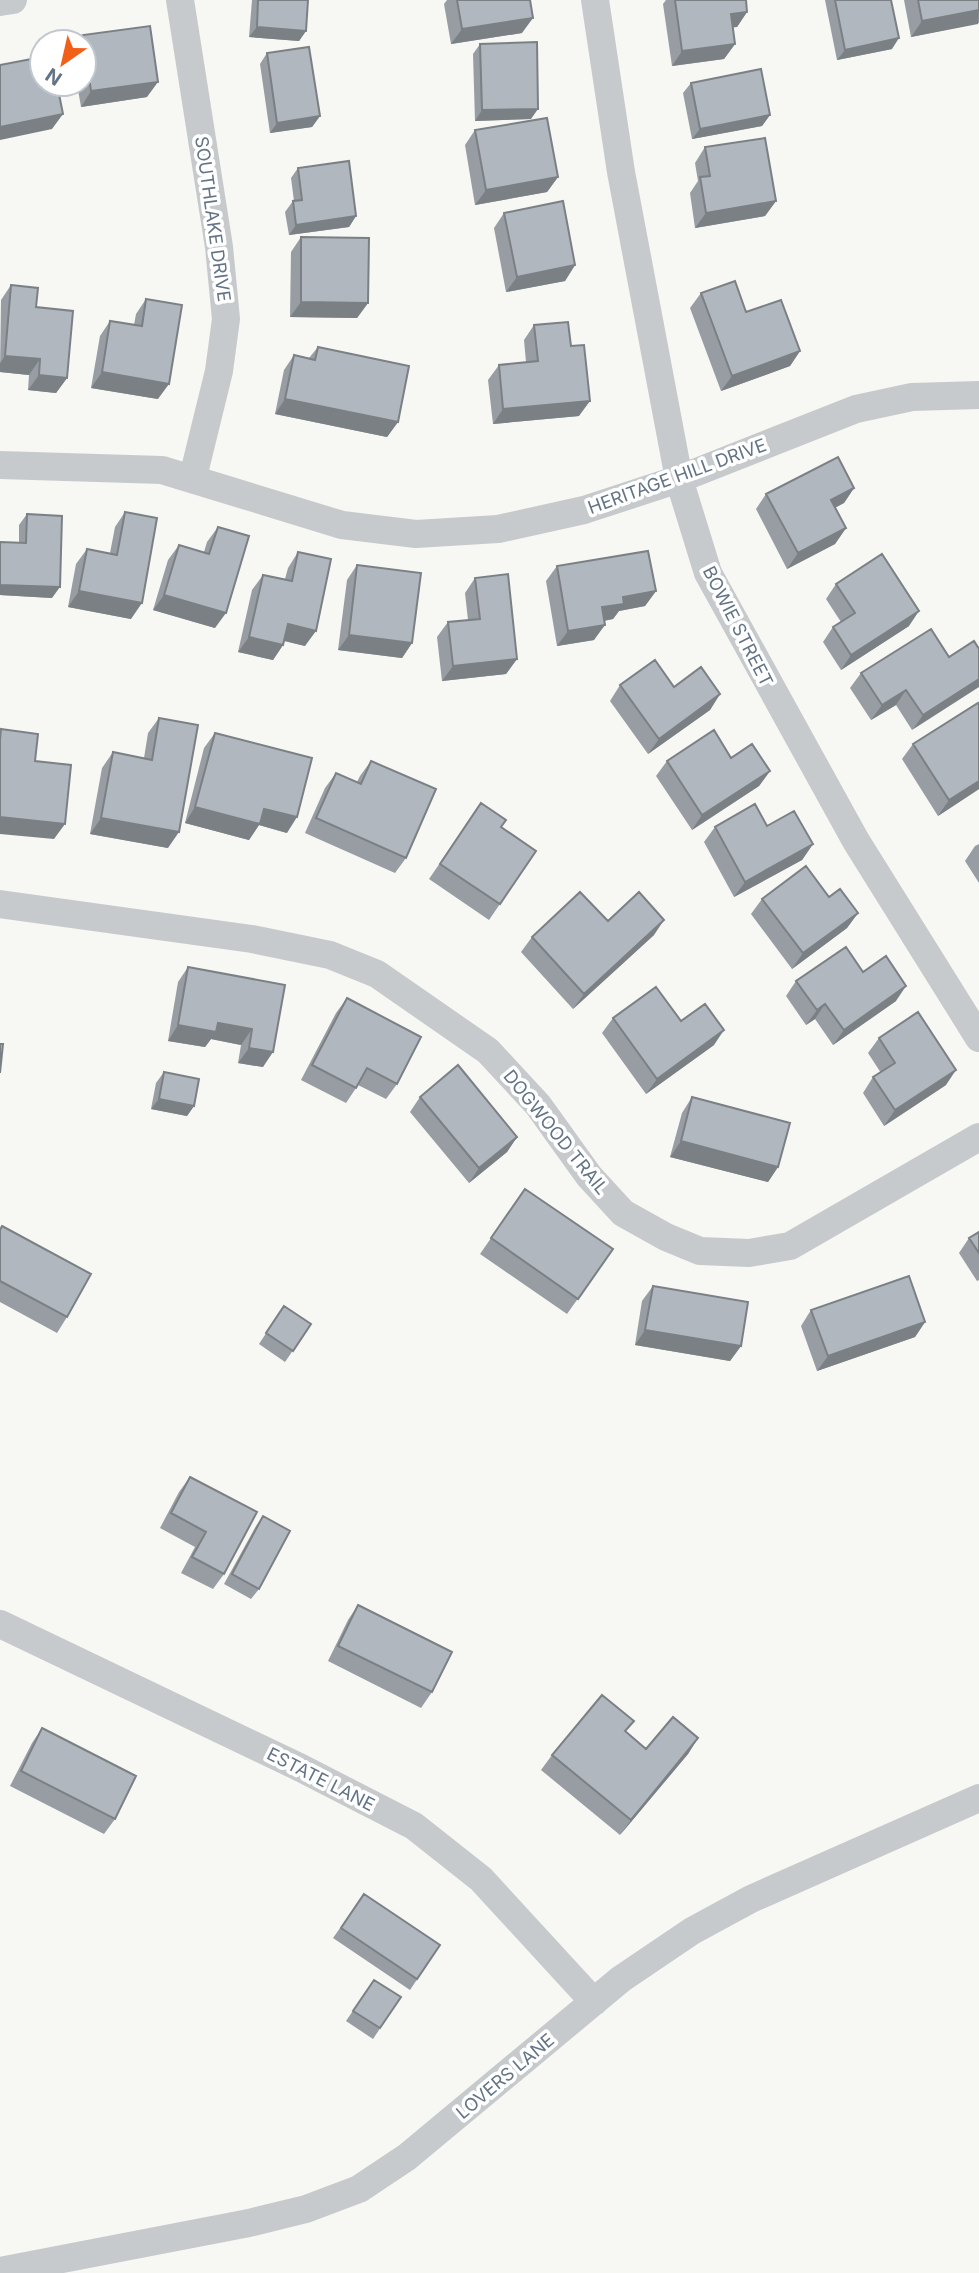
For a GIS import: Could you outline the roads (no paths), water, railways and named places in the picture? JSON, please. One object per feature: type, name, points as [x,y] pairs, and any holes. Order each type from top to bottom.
[{"type":"street","points":[[0,2],[13,0]]},
{"type":"street","name":"SOUTHLAKE DRIVE","points":[[180,0],[219,247],[226,319],[219,371],[193,477]]},
{"type":"street","name":"BOWIE STREET","points":[[594,0],[621,172],[679,480],[708,573],[798,741],[856,841],[979,1038]]},
{"type":"street","name":"HERITAGE HILL DRIVE","points":[[0,465],[162,470],[193,477],[342,525],[416,534],[498,529],[584,510],[679,480],[856,409],[912,397],[979,395]]},
{"type":"street","name":"DOGWOOD TRAIL","points":[[0,904],[252,939],[330,954],[377,974],[488,1051],[538,1105],[589,1176],[623,1213],[666,1237],[700,1251],[749,1254],[790,1246],[979,1137]]},
{"type":"street","name":"ESTATE LANE","points":[[0,1624],[301,1768],[414,1826],[481,1879],[594,2002]]},
{"type":"street","name":"LOVERS LANE","points":[[0,2271],[249,2223],[306,2209],[359,2189],[407,2157],[621,1979],[692,1931],[751,1899],[979,1798]]}]
